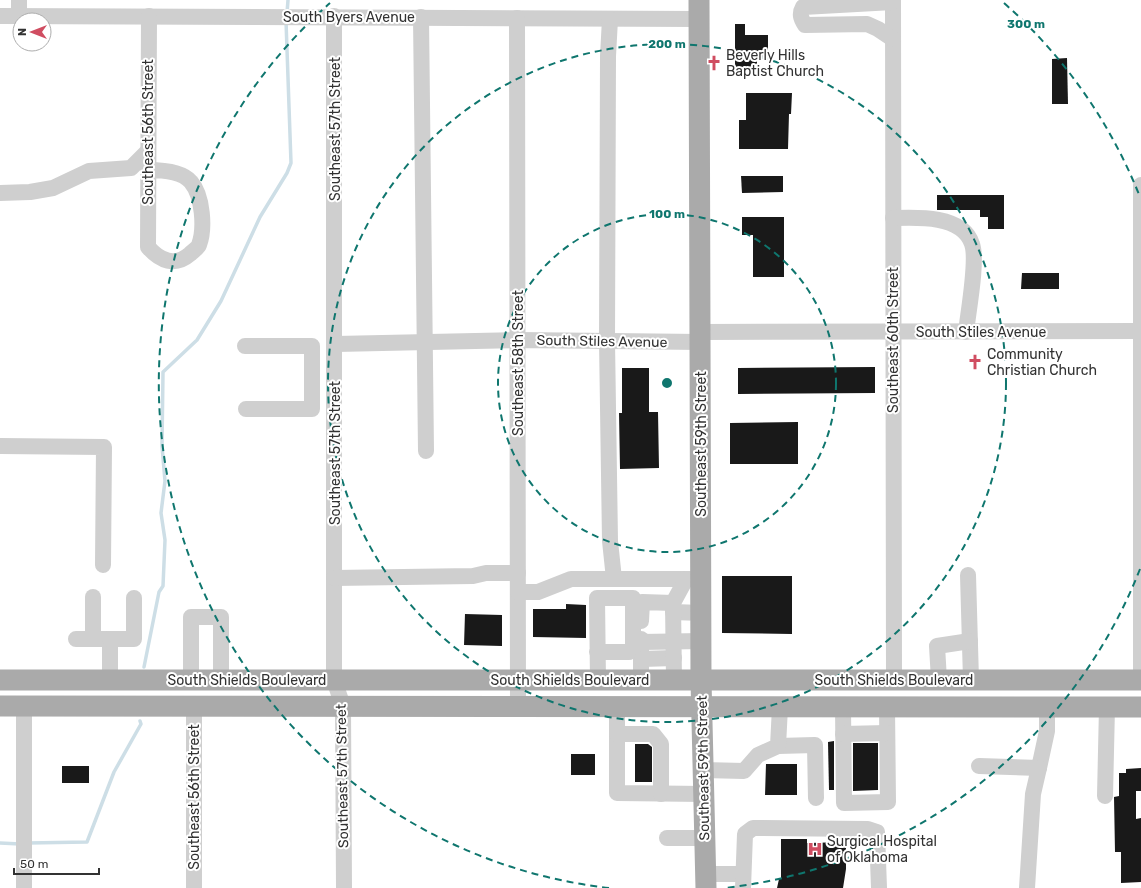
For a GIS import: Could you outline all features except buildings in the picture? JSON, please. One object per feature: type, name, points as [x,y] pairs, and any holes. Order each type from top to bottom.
[{"type":"main road","name":"Southeast 59th Street","points":[[699,10],[701,337],[694,579],[702,613],[701,680],[703,707],[704,838],[706,881]]},
{"type":"main road","name":"South Shields Boulevard","points":[[0,680],[1141,680]]},
{"type":"main road","points":[[1047,707],[1048,680]]},
{"type":"main road","name":"South Shields Boulevard","points":[[0,706],[1141,707]]},
{"type":"street","points":[[19,0],[19,12]]},
{"type":"street","points":[[893,1],[867,4],[803,7],[801,11],[801,18],[805,25],[867,24],[893,39]]},
{"type":"street","name":"Southeast 60th Street","points":[[893,1],[894,680]]},
{"type":"street","points":[[867,4],[867,24]]},
{"type":"street","name":"South Byers Avenue","points":[[52,16],[334,16],[610,19],[699,10]]},
{"type":"street","name":"South Byers Avenue","points":[[0,16],[12,16]]},
{"type":"street","name":"Southeast 56th Street","points":[[148,170],[163,170],[182,176],[191,182],[199,201],[203,224],[199,246],[184,259],[173,261],[157,257],[148,247],[148,170],[148,151],[149,16]]},
{"type":"street","name":"Southeast 57th Street","points":[[334,16],[336,344],[334,680],[343,706],[344,888]]},
{"type":"street","points":[[422,17],[426,451]]},
{"type":"street","name":"Southeast 58th Street","points":[[517,18],[518,707]]},
{"type":"street","points":[[610,19],[608,56],[607,341],[610,541],[614,579]]},
{"type":"street","points":[[0,193],[30,192],[53,188],[89,171],[131,168],[148,151]]},
{"type":"street","points":[[1141,185],[1141,680]]},
{"type":"street","points":[[893,218],[936,218],[964,231],[972,243],[974,258],[966,332]]},
{"type":"street","name":"South Stiles Avenue","points":[[245,346],[312,346],[336,344],[518,340],[607,341],[893,332],[1141,331]]},
{"type":"street","points":[[246,409],[312,409],[312,346]]},
{"type":"street","points":[[312,403],[335,403]]},
{"type":"street","points":[[0,446],[104,447],[103,565]]},
{"type":"street","points":[[334,578],[473,576],[486,573],[518,573]]},
{"type":"street","points":[[968,575],[972,680]]},
{"type":"street","points":[[518,592],[538,592],[571,579],[694,579]]},
{"type":"street","points":[[652,602],[653,579]]},
{"type":"street","points":[[674,680],[673,608],[694,579]]},
{"type":"street","points":[[93,597],[93,639]]},
{"type":"street","points":[[76,639],[134,639],[134,598]]},
{"type":"street","points":[[641,622],[642,602],[652,602],[673,608],[702,613]]},
{"type":"street","points":[[191,680],[192,617],[221,617],[221,680]]},
{"type":"street","points":[[110,639],[110,680]]},
{"type":"street","points":[[641,680],[641,640],[674,642],[702,641]]},
{"type":"street","points":[[939,680],[937,646],[970,641]]},
{"type":"street","points":[[597,652],[598,681]]},
{"type":"street","points":[[642,659],[674,658]]},
{"type":"street","points":[[24,706],[24,888]]},
{"type":"street","name":"Southeast 56th Street","points":[[194,707],[194,888]]},
{"type":"street","points":[[617,707],[617,793],[704,794]]},
{"type":"street","points":[[778,746],[780,707]]},
{"type":"street","points":[[843,707],[844,803],[888,802],[887,707]]},
{"type":"street","points":[[1027,888],[1033,794],[1047,731],[1047,707]]},
{"type":"street","points":[[1105,796],[1107,707]]},
{"type":"street","points":[[843,734],[887,733]]},
{"type":"street","points":[[617,734],[653,734],[661,744],[661,794]]},
{"type":"street","points":[[703,770],[744,771],[758,755],[778,746],[815,745],[816,798]]},
{"type":"street","points":[[979,766],[1038,768]]},
{"type":"street","points":[[706,881],[743,881],[745,834],[753,828],[868,829],[877,832],[879,888]]},
{"type":"street","points":[[667,838],[704,838]]},
{"type":"waterway","points":[[287,13],[288,0]]},
{"type":"waterway","points":[[144,667],[159,592],[163,586],[165,540],[161,513],[165,481],[162,446],[163,372],[197,340],[221,301],[260,217],[287,173],[291,163],[286,21]]},
{"type":"waterway","points":[[28,843],[87,842],[114,772],[141,724],[140,721]]},
{"type":"waterway","points":[[0,843],[20,844]]},
{"type":"place","name":"Beverly Hills Baptist Church","points":[[714,63]]},
{"type":"place","name":"Community Christian Church","points":[[975,362]]},
{"type":"place","name":"Surgical Hospital of Oklahoma","points":[[815,849]]}]
